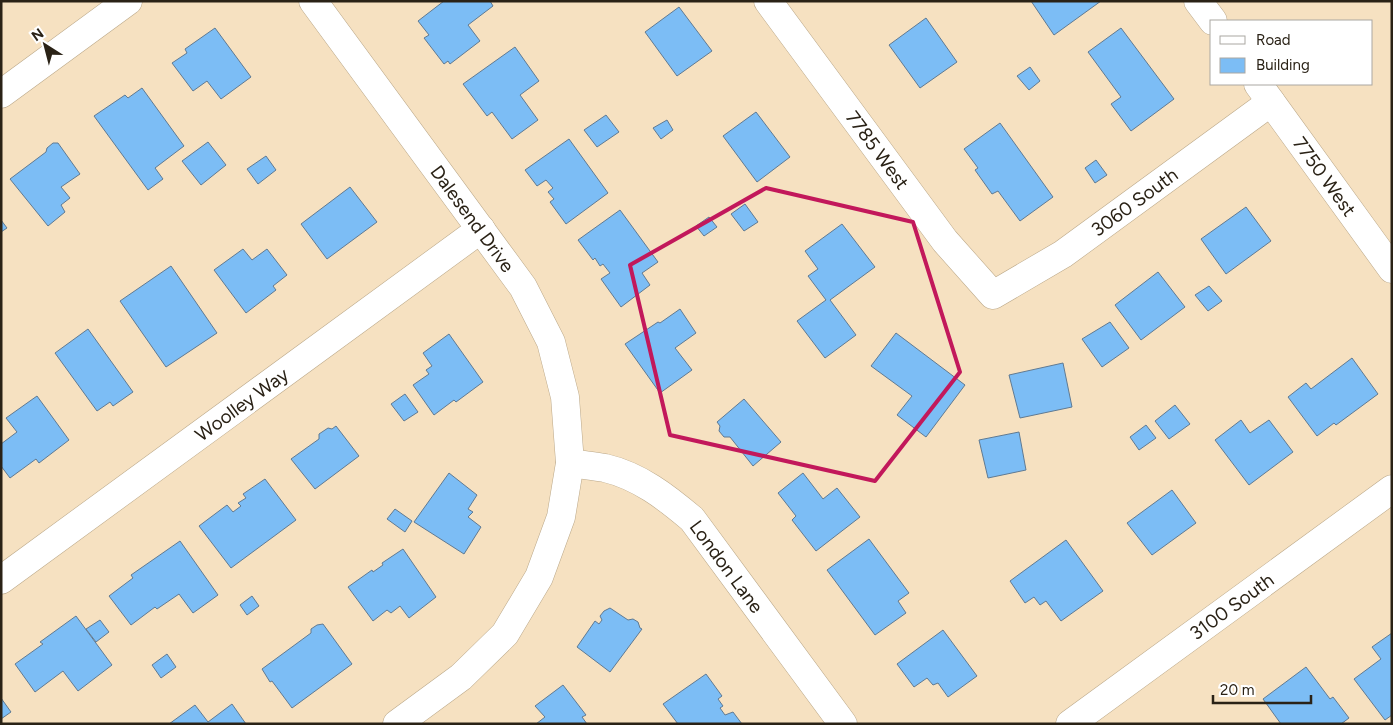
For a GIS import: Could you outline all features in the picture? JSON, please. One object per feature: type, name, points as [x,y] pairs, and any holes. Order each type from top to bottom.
[{"type":"street","points":[[1,94],[128,1]]},
{"type":"street","name":"Dalesend Drive","points":[[313,1],[523,287],[551,342],[565,397],[570,463],[561,517],[539,577],[505,634],[461,677],[397,724]]},
{"type":"street","name":"7785 West","points":[[768,1],[945,241],[993,295]]},
{"type":"street","points":[[1198,1],[1212,20]]},
{"type":"street","name":"3060 South","points":[[993,295],[1063,254],[1265,93]]},
{"type":"street","name":"7750 West","points":[[1265,93],[1392,270]]},
{"type":"street","name":"Woolley Way","points":[[1,580],[481,229]]},
{"type":"street","name":"London Lane","points":[[570,463],[606,468],[638,480],[664,496],[692,519],[843,724]]},
{"type":"street","name":"3100 South","points":[[1070,724],[1392,489]]},
{"type":"highlighted area","points":[[766,188],[913,222],[960,372],[875,481],[670,435],[630,265]]},
{"type":"building","points":[[444,1],[490,1],[493,6],[468,25],[480,41],[450,64],[448,61],[444,64],[424,38],[429,35],[418,21]]},
{"type":"building","points":[[1031,1],[1101,1],[1054,35]]},
{"type":"building","points":[[679,7],[712,51],[677,76],[645,32]]},
{"type":"building","points":[[926,18],[957,62],[920,88],[889,45]]},
{"type":"building","points":[[215,28],[251,77],[221,99],[207,81],[193,91],[172,63],[187,53],[185,49]]},
{"type":"building","points":[[1121,28],[1174,99],[1131,131],[1111,104],[1121,97],[1088,52]]},
{"type":"building","points":[[515,47],[539,81],[520,95],[538,120],[512,139],[492,112],[487,116],[463,84]]},
{"type":"building","points":[[1030,67],[1040,81],[1029,90],[1017,76]]},
{"type":"building","points":[[142,88],[184,146],[155,168],[163,179],[148,190],[94,116],[125,95],[128,98]]},
{"type":"building","points":[[756,112],[790,157],[757,182],[723,136]]},
{"type":"building","points":[[606,115],[619,132],[597,147],[584,130]]},
{"type":"building","points":[[667,120],[673,130],[661,139],[653,128]]},
{"type":"building","points":[[1000,123],[1053,197],[1020,221],[998,191],[992,194],[975,170],[978,168],[964,149]]},
{"type":"building","points":[[569,139],[608,193],[566,224],[550,202],[554,199],[548,192],[553,188],[546,180],[537,186],[525,170]]},
{"type":"building","points":[[208,142],[226,165],[201,185],[182,161]]},
{"type":"building","points":[[53,143],[58,143],[80,174],[61,187],[70,198],[61,205],[65,212],[48,226],[10,179],[46,152],[47,148]]},
{"type":"building","points":[[266,156],[276,170],[258,184],[247,169]]},
{"type":"building","points":[[1096,160],[1107,175],[1095,183],[1085,168]]},
{"type":"building","points":[[350,187],[377,222],[327,259],[301,224]]},
{"type":"building","points":[[745,204],[758,222],[744,231],[731,214]]},
{"type":"building","points":[[1246,207],[1271,241],[1226,274],[1201,239]]},
{"type":"building","points":[[620,210],[658,262],[642,273],[650,285],[621,307],[601,279],[610,273],[603,264],[600,266],[595,258],[593,260],[578,240]]},
{"type":"building","points":[[709,217],[717,227],[704,236],[696,226]]},
{"type":"building","points":[[1,220],[7,228],[1,232]]},
{"type":"building","points":[[842,224],[875,267],[830,300],[856,335],[825,358],[797,321],[826,300],[808,276],[818,269],[805,251]]},
{"type":"building","points":[[243,249],[252,260],[267,249],[287,275],[273,286],[276,290],[246,313],[214,270]]},
{"type":"building","points":[[171,266],[217,333],[166,367],[120,301]]},
{"type":"building","points":[[1158,272],[1185,307],[1141,340],[1115,305]]},
{"type":"building","points":[[1209,286],[1222,301],[1208,311],[1195,295]]},
{"type":"building","points":[[680,309],[696,333],[675,348],[692,370],[660,393],[625,344]]},
{"type":"building","points":[[1110,322],[1129,348],[1102,367],[1082,339]]},
{"type":"building","points":[[88,329],[133,392],[113,406],[110,402],[97,411],[55,353]]},
{"type":"building","points":[[896,333],[965,385],[926,437],[897,415],[912,396],[871,366]]},
{"type":"building","points":[[449,334],[483,382],[456,402],[454,400],[434,415],[413,385],[429,374],[426,370],[432,366],[423,353]]},
{"type":"building","points":[[1352,358],[1378,394],[1336,425],[1334,423],[1317,436],[1288,397],[1306,383],[1311,389]]},
{"type":"building","points":[[1063,363],[1072,407],[1020,418],[1009,375]]},
{"type":"building","points":[[405,394],[418,412],[404,421],[391,404]]},
{"type":"building","points":[[37,396],[69,440],[39,463],[36,459],[10,478],[1,466],[1,444],[17,432],[6,418]]},
{"type":"building","points":[[744,399],[781,442],[753,466],[730,437],[724,437],[719,431],[720,426],[717,422]]},
{"type":"building","points":[[1175,405],[1190,424],[1169,439],[1155,421]]},
{"type":"building","points":[[1241,420],[1250,433],[1269,420],[1293,452],[1249,485],[1215,440]]},
{"type":"building","points":[[1146,425],[1156,438],[1139,450],[1130,437]]},
{"type":"building","points":[[336,426],[359,456],[315,489],[291,459],[319,439],[319,434],[328,428],[332,429]]},
{"type":"building","points":[[1019,432],[1026,470],[988,478],[979,440]]},
{"type":"building","points":[[449,473],[477,495],[468,509],[473,512],[468,517],[481,527],[464,554],[414,522]]},
{"type":"building","points":[[803,473],[823,499],[837,488],[860,517],[816,551],[792,520],[796,516],[778,493]]},
{"type":"building","points":[[265,479],[296,520],[231,568],[199,526],[227,505],[233,512],[241,506],[238,503],[246,498],[243,494]]},
{"type":"building","points":[[1172,490],[1196,523],[1152,555],[1127,523]]},
{"type":"building","points":[[395,509],[412,521],[405,532],[387,519]]},
{"type":"building","points":[[869,539],[909,593],[898,601],[906,613],[875,635],[827,570]]},
{"type":"building","points":[[1066,540],[1103,591],[1061,621],[1046,601],[1040,605],[1034,597],[1025,603],[1010,581]]},
{"type":"building","points":[[180,541],[218,595],[193,613],[179,594],[157,609],[155,607],[131,625],[109,596],[133,578],[131,575]]},
{"type":"building","points":[[403,549],[436,597],[409,618],[400,606],[391,613],[387,610],[373,621],[348,587],[372,570],[373,572],[383,565],[382,563]]},
{"type":"building","points":[[252,596],[259,606],[247,615],[240,605]]},
{"type":"building","points":[[610,608],[628,620],[633,619],[638,622],[642,629],[610,672],[577,647],[595,621],[599,624],[602,620],[600,616]]},
{"type":"building","points":[[76,616],[112,665],[78,691],[63,671],[35,692],[15,664],[43,644],[40,642]]},
{"type":"building","points":[[100,620],[109,632],[96,642],[86,629]]},
{"type":"building","points":[[323,624],[352,664],[292,708],[272,681],[270,682],[262,669],[311,633],[311,629]]},
{"type":"building","points":[[943,630],[977,676],[948,697],[938,683],[933,685],[927,678],[914,687],[897,664]]},
{"type":"building","points":[[1392,633],[1392,715],[1385,720],[1354,679],[1381,659],[1372,647]]},
{"type":"building","points":[[167,654],[176,667],[161,678],[152,665]]},
{"type":"building","points":[[1306,667],[1330,699],[1333,697],[1349,718],[1341,724],[1281,724],[1263,699]]},
{"type":"building","points":[[706,674],[722,696],[718,699],[723,706],[720,708],[725,715],[733,712],[742,724],[678,724],[663,704]]},
{"type":"building","points":[[563,685],[586,715],[582,717],[587,724],[536,724],[545,717],[535,706]]},
{"type":"building","points":[[1,698],[11,712],[1,719]]},
{"type":"building","points":[[232,704],[246,724],[169,724],[195,705],[208,722]]}]
